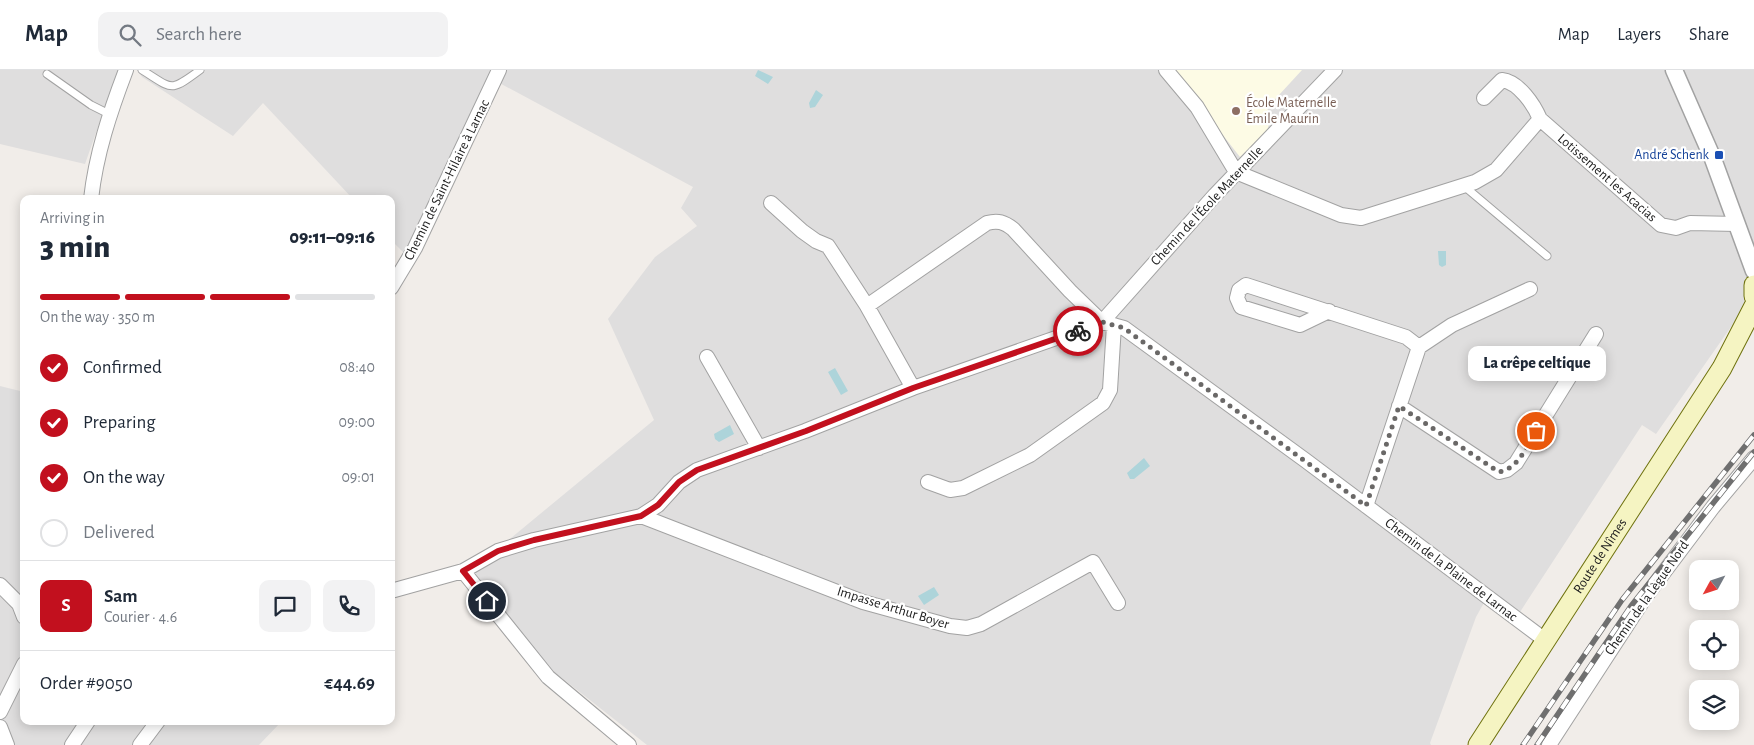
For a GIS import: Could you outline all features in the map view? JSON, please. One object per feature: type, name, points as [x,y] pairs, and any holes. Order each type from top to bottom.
[{"type":"main road","points":[[1754,286],[1754,296]]},
{"type":"main road","name":"Route de Nîmes","points":[[1478,745],[1722,368],[1754,306]]},
{"type":"main road","name":"Route de Nîmes","points":[[1722,368],[1754,334]]},
{"type":"street","points":[[91,195],[109,114],[126,70]]},
{"type":"street","name":"Chemin de Saint-Hilaire à Larnac","points":[[395,281],[415,248],[499,70]]},
{"type":"street","points":[[1166,70],[1197,107],[1236,172],[1341,215],[1354,218],[1368,216],[1469,184],[1496,170],[1540,119]]},
{"type":"street","name":"Chemin de l'École Maternelle","points":[[1108,324],[1236,172],[1335,70]]},
{"type":"street","points":[[1674,70],[1738,224],[1754,270]]},
{"type":"street","name":"Lotissement les Acacias","points":[[1484,98],[1498,83],[1506,81],[1534,105],[1540,119],[1661,225],[1676,228],[1690,223],[1738,224]]},
{"type":"street","points":[[771,203],[802,231],[816,241],[828,246],[867,306],[913,388]]},
{"type":"street","name":"Chemin de la Plaine de Larnac","points":[[867,306],[987,223],[995,220],[1005,222],[1070,291],[1108,324],[1124,328],[1545,640]]},
{"type":"street","points":[[1738,224],[1754,244]]},
{"type":"street","points":[[1329,311],[1300,325],[1241,307],[1237,298],[1239,290],[1246,285],[1329,311],[1406,337],[1419,347]]},
{"type":"street","points":[[1366,506],[1419,347],[1452,325],[1530,288]]},
{"type":"street","points":[[395,591],[463,571],[480,560],[507,548],[534,540],[641,516],[658,505],[679,482],[697,470],[913,388],[1108,324],[1110,390],[1103,403],[1030,455],[963,488],[950,490],[928,482]]},
{"type":"street","points":[[1399,406],[1499,472],[1507,470],[1516,463],[1596,334]]},
{"type":"street","points":[[707,357],[759,448]]},
{"type":"street","name":"Chemin de la Lègue Nord","points":[[1549,745],[1646,596],[1713,507],[1754,458]]},
{"type":"street","name":"Impasse Arthur Boyer","points":[[641,516],[863,602],[950,626],[968,628],[981,624],[1093,562],[1118,603]]},
{"type":"street","points":[[463,571],[548,677],[629,745]]},
{"type":"street","points":[[0,585],[20,607]]},
{"type":"street","points":[[0,712],[20,672]]},
{"type":"street","points":[[72,745],[85,725]]},
{"type":"street","points":[[140,745],[155,725]]},
{"type":"street","points":[[0,727],[7,745]]},
{"type":"lane","points":[[142,70],[171,88],[200,70]]},
{"type":"lane","points":[[47,74],[91,105],[109,114]]},
{"type":"lane","points":[[1469,184],[1547,256]]},
{"type":"shaded area","points":[[0,70],[118,70],[85,164],[0,144]]},
{"type":"shaded area","points":[[137,70],[1754,70],[1754,294],[1656,434],[1642,425],[1520,612],[1490,592],[1476,617],[1430,743],[1431,745],[647,745],[553,671],[471,571],[654,420],[608,319],[655,257],[697,226],[681,208],[693,187],[492,79],[405,254],[395,244],[395,195],[349,195],[263,103],[233,136],[142,77]]},
{"type":"shaded area","name":"École Maternelle Émile Maurin","points":[[1172,70],[1302,70],[1267,108],[1271,117],[1267,131],[1240,157]]},
{"type":"shaded area","points":[[0,386],[20,391],[20,725],[278,725],[259,745],[0,745]]},
{"type":"water","points":[[758,70],[773,77],[768,84],[755,76]]},
{"type":"water","points":[[816,90],[823,95],[815,107],[810,108],[809,103]]},
{"type":"water","points":[[1438,251],[1446,251],[1446,265],[1442,267],[1439,265]]},
{"type":"water","points":[[835,368],[848,391],[841,395],[828,372]]},
{"type":"water","points":[[730,425],[734,434],[719,442],[715,439],[714,434]]},
{"type":"water","points":[[1144,458],[1150,466],[1134,479],[1130,479],[1127,473]]},
{"type":"water","points":[[934,587],[939,595],[924,605],[918,596]]},
{"type":"railway","points":[[1523,745],[1622,600],[1754,435]]},
{"type":"railway","points":[[1537,745],[1631,606],[1754,452]]},
{"type":"way so far","points":[[1078,331],[1102,322],[1124,328],[1366,506],[1399,406],[1499,472],[1507,470],[1516,463],[1536,431]]},
{"type":"place","name":"École Maternelle Émile Maurin","points":[[1236,111]]},
{"type":"place","name":"André Schenk","points":[[1719,155]]},
{"type":"place","name":"La crêpe celtique","points":[[1536,431]]},
{"type":"route","points":[[487,601],[463,571],[498,551],[534,540],[641,516],[658,505],[679,482],[697,470],[806,431],[913,388],[1078,331]]}]
